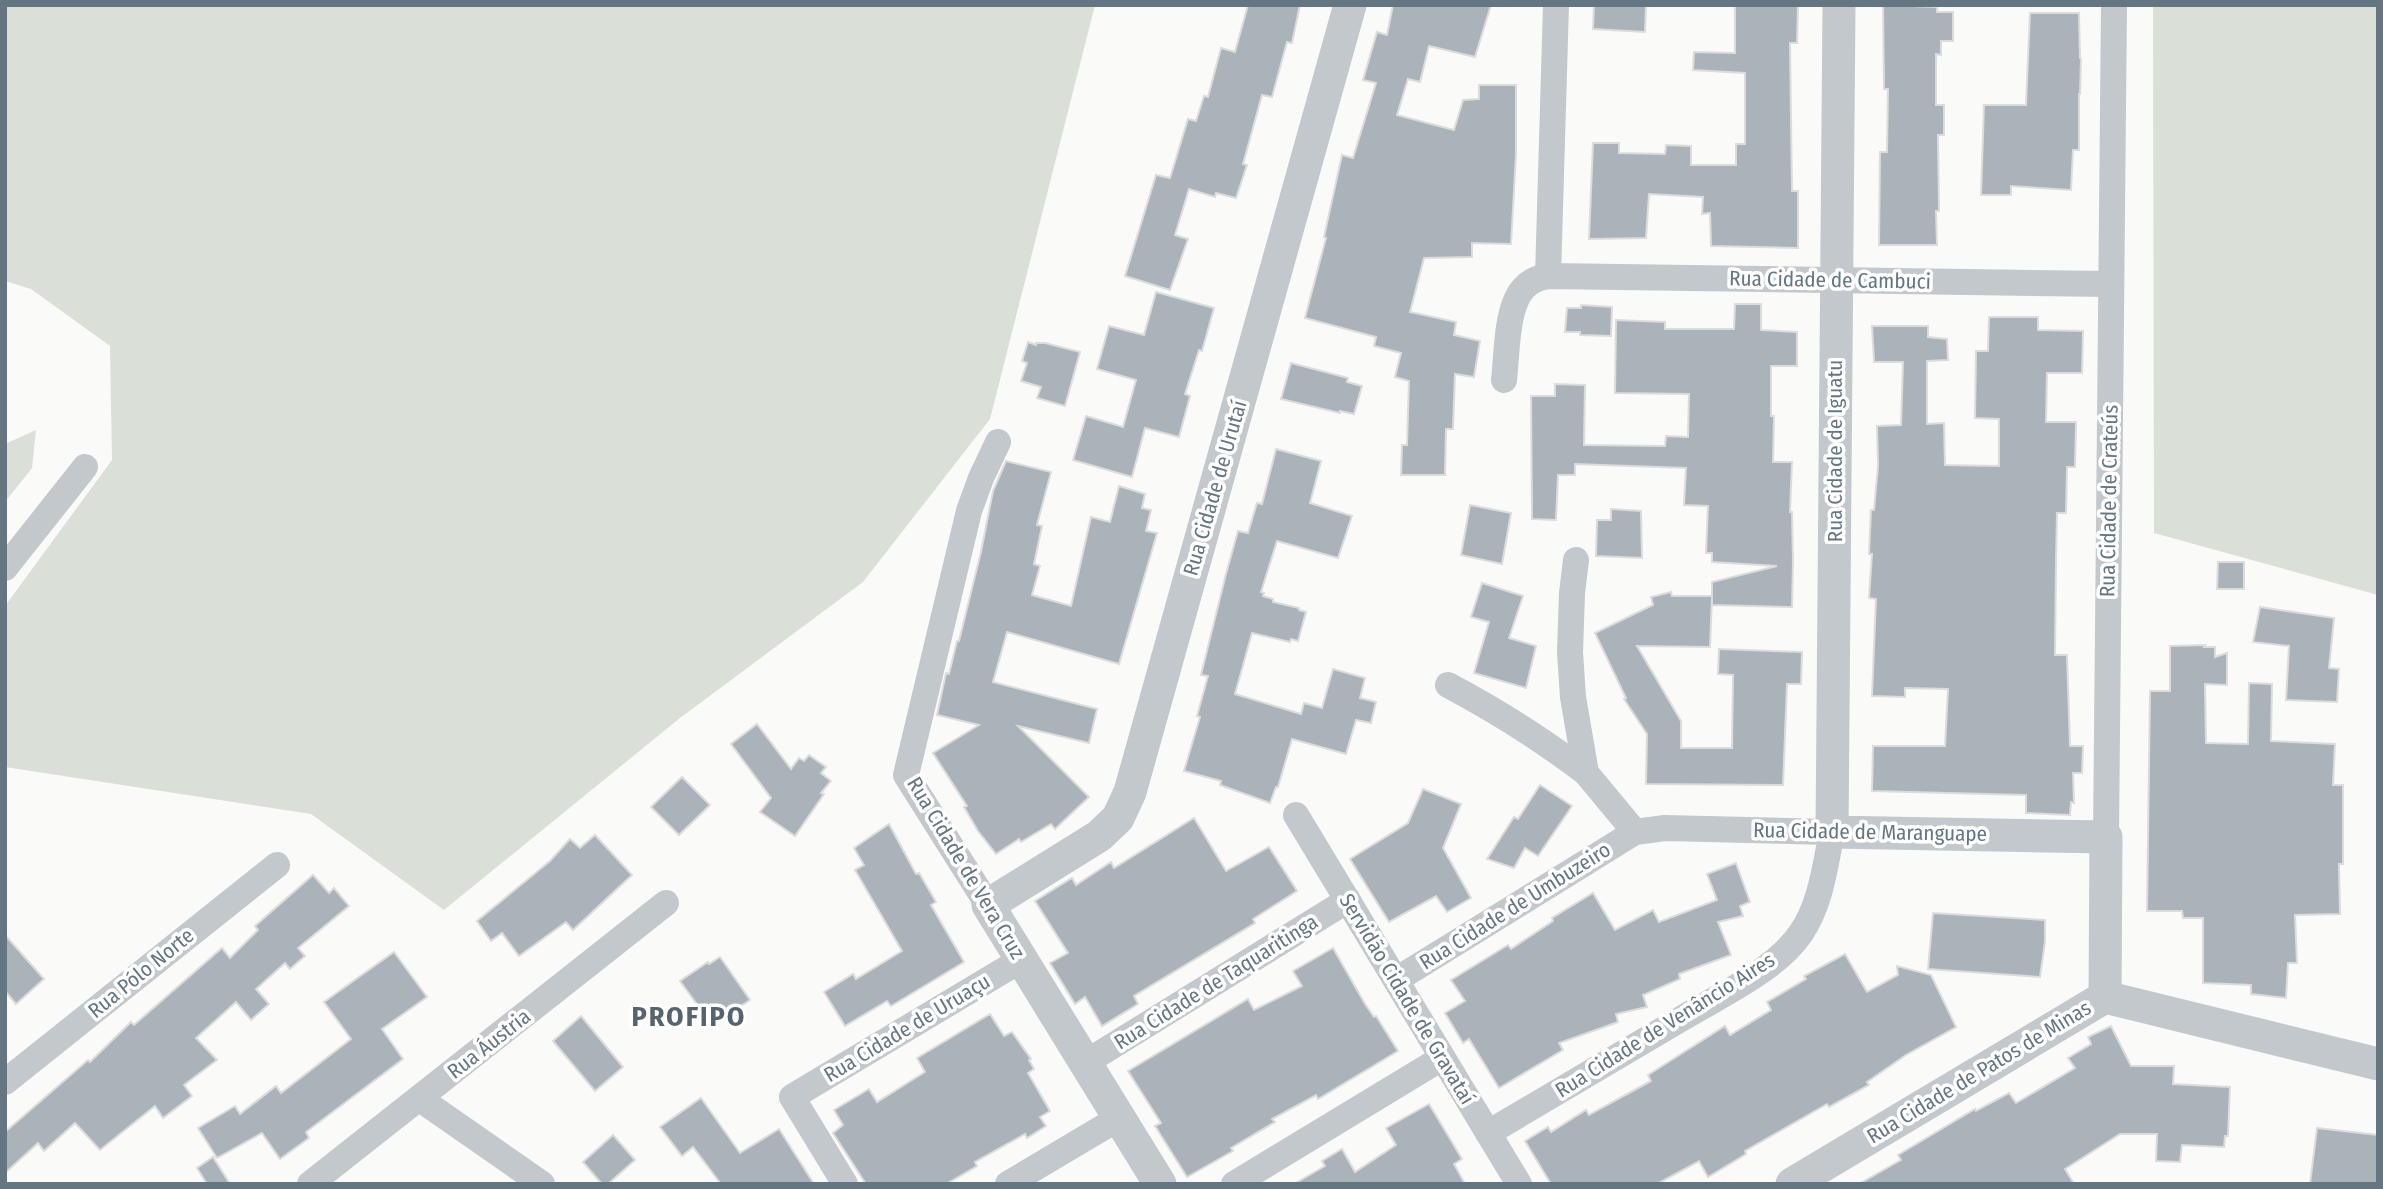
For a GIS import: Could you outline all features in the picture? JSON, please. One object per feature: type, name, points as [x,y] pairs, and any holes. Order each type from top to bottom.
[{"type":"street","name":"Rua Cidade de Urutaí","points":[[988,905],[1099,836],[1118,818],[1130,793],[1350,5]]},
{"type":"street","points":[[1504,380],[1513,306],[1522,289],[1533,280],[1548,275],[1556,5]]},
{"type":"street","name":"Rua Cidade de Iguatu","points":[[1818,896],[1832,832],[1839,5]]},
{"type":"street","name":"Rua Cidade de Crateús","points":[[2105,997],[2114,5]]},
{"type":"street","name":"Rua Cidade de Cambuci","points":[[1548,275],[2111,284]]},
{"type":"street","name":"Rua Cidade de Vera Cruz","points":[[998,442],[969,511],[906,775],[1160,1184]]},
{"type":"street","points":[[5,568],[85,467]]},
{"type":"street","points":[[1576,560],[1570,652],[1573,698],[1586,773]]},
{"type":"street","points":[[1448,685],[1550,745],[1586,773],[1635,832]]},
{"type":"street","name":"Servidão Cidade de Gravataí","points":[[1296,815],[1519,1184]]},
{"type":"street","name":"Rua Cidade de Maranguape","points":[[1635,832],[1665,828],[2106,836]]},
{"type":"street","name":"Rua Cidade de Umbuzeiro","points":[[1396,980],[1635,832]]},
{"type":"street","name":"Rua Pólo Norte","points":[[5,1082],[277,864]]},
{"type":"street","name":"Rua Cidade de Venâncio Aires","points":[[1488,1133],[1766,967],[1800,936],[1811,918],[1818,896]]},
{"type":"street","name":"Rua Cidade de Taquaritinga","points":[[1085,1063],[1348,900]]},
{"type":"street","name":"Rua Áustria","points":[[310,1184],[666,903]]},
{"type":"street","name":"Rua Cidade de Uruaçu","points":[[845,1184],[792,1097],[1021,960]]},
{"type":"street","name":"Rua Cidade de Patos de Minas","points":[[1792,1184],[2105,997],[2378,1064]]},
{"type":"street","points":[[1234,1184],[1443,1058]]},
{"type":"street","points":[[419,1099],[542,1184]]},
{"type":"street","points":[[1008,1184],[1119,1118]]},
{"type":"shaded area","points":[[5,5],[1095,5],[990,419],[863,582],[680,718],[444,910],[311,814],[5,767],[5,606],[112,460],[110,346],[31,289],[5,281]]},
{"type":"shaded area","points":[[2153,5],[2378,5],[2378,595],[2154,533]]},
{"type":"shaded area","points":[[36,430],[32,468],[5,502],[5,444]]},
{"type":"building","points":[[1248,5],[1300,5],[1292,43],[1287,42],[1272,97],[1262,95],[1243,164],[1247,165],[1236,198],[1216,193],[1215,197],[1189,189],[1175,235],[1188,239],[1170,290],[1125,276],[1156,175],[1170,178],[1188,119],[1196,121],[1204,96],[1208,97],[1221,48],[1235,52]]},
{"type":"building","points":[[1393,5],[1491,5],[1475,57],[1429,46],[1420,82],[1408,79],[1397,115],[1454,130],[1463,100],[1479,99],[1479,85],[1516,85],[1516,154],[1511,244],[1472,243],[1472,257],[1424,258],[1410,312],[1456,322],[1454,335],[1480,341],[1474,377],[1455,374],[1453,429],[1446,429],[1445,475],[1401,475],[1402,445],[1407,445],[1409,381],[1395,377],[1401,353],[1374,346],[1376,337],[1305,318],[1326,238],[1324,237],[1342,155],[1353,158],[1376,83],[1363,80],[1377,32],[1387,35]]},
{"type":"building","points":[[1594,5],[1646,5],[1645,32],[1593,29]]},
{"type":"building","points":[[1735,5],[1798,5],[1797,43],[1790,43],[1792,191],[1798,191],[1798,248],[1711,246],[1710,213],[1702,214],[1703,197],[1649,194],[1646,238],[1589,239],[1593,143],[1619,143],[1619,153],[1665,154],[1666,145],[1691,146],[1691,165],[1736,165],[1736,144],[1745,144],[1745,73],[1693,70],[1694,52],[1735,53]]},
{"type":"building","points":[[1883,5],[1937,7],[1937,12],[1953,12],[1953,41],[1941,41],[1941,55],[1936,54],[1936,105],[1944,105],[1944,135],[1938,135],[1937,245],[1879,245],[1880,152],[1887,152],[1888,89],[1884,89]]},
{"type":"building","points":[[2030,13],[2079,13],[2079,150],[2073,150],[2071,190],[2011,186],[2011,195],[1981,195],[1984,105],[2026,105]]},
{"type":"building","points":[[1156,292],[1214,308],[1202,351],[1199,350],[1185,394],[1190,396],[1179,437],[1145,428],[1132,477],[1073,460],[1086,416],[1123,427],[1136,380],[1097,369],[1109,326],[1144,335]]},
{"type":"building","points":[[1735,304],[1761,304],[1761,330],[1797,332],[1797,366],[1771,366],[1773,462],[1792,462],[1792,607],[1712,605],[1712,597],[1710,647],[1637,646],[1681,721],[1681,748],[1732,748],[1733,675],[1718,674],[1719,649],[1802,652],[1801,684],[1787,684],[1783,785],[1646,784],[1647,734],[1624,699],[1626,698],[1595,633],[1653,605],[1651,597],[1671,592],[1672,596],[1712,596],[1712,582],[1777,566],[1712,562],[1712,553],[1706,553],[1708,506],[1684,505],[1686,468],[1575,464],[1575,475],[1558,475],[1556,520],[1532,519],[1531,396],[1555,396],[1555,384],[1585,385],[1584,445],[1665,446],[1666,436],[1688,437],[1689,394],[1615,393],[1616,320],[1665,322],[1665,329],[1734,329]]},
{"type":"building","points":[[1581,305],[1612,307],[1611,336],[1565,332],[1567,308],[1581,308]]},
{"type":"building","points":[[1989,317],[2038,317],[2038,330],[2083,331],[2082,373],[2047,373],[2046,422],[2076,422],[2075,467],[2067,467],[2066,513],[2057,513],[2056,560],[2055,655],[2067,655],[2070,746],[2083,746],[2082,773],[2073,773],[2074,803],[2071,802],[2070,815],[2026,813],[2026,795],[1872,791],[1873,746],[1945,746],[1948,689],[1905,688],[1905,697],[1872,696],[1876,599],[1869,598],[1872,554],[1869,554],[1871,510],[1874,510],[1878,466],[1877,426],[1901,425],[1903,362],[1874,362],[1872,326],[1928,326],[1928,337],[1947,339],[1948,360],[1927,361],[1927,424],[1944,423],[1945,465],[1999,466],[1999,419],[1975,418],[1976,351],[1988,351]]},
{"type":"building","points":[[1028,342],[1036,345],[1045,343],[1080,352],[1065,406],[1037,398],[1041,387],[1021,381],[1027,363],[1022,361]]},
{"type":"building","points":[[1291,363],[1348,378],[1347,382],[1362,386],[1354,414],[1281,399]]},
{"type":"building","points":[[1276,449],[1321,461],[1310,503],[1352,516],[1338,558],[1277,541],[1261,592],[1264,593],[1263,596],[1273,599],[1273,602],[1306,612],[1298,641],[1291,639],[1290,642],[1252,633],[1235,694],[1301,714],[1304,703],[1322,708],[1333,669],[1365,678],[1360,698],[1376,702],[1371,723],[1356,720],[1346,754],[1292,739],[1278,787],[1270,803],[1220,785],[1221,781],[1184,771],[1200,717],[1197,716],[1208,676],[1201,675],[1238,531],[1248,533],[1257,503],[1262,504]]},
{"type":"building","points":[[1006,461],[1051,472],[1037,525],[1042,526],[1034,564],[1040,566],[1032,595],[1071,606],[1091,517],[1110,522],[1119,486],[1145,494],[1142,508],[1151,510],[1146,531],[1157,533],[1119,664],[1007,632],[993,682],[1097,709],[1089,743],[1018,726],[1089,797],[1055,829],[1051,824],[1021,842],[1019,839],[996,854],[978,831],[964,807],[967,806],[933,753],[979,725],[937,715],[946,673],[949,674],[959,641],[993,491]]},
{"type":"building","points":[[1470,505],[1511,513],[1502,564],[1461,555]]},
{"type":"building","points":[[1611,509],[1641,511],[1642,558],[1596,556],[1597,520],[1611,520]]},
{"type":"building","points":[[2218,562],[2244,562],[2244,589],[2217,589]]},
{"type":"building","points":[[1482,583],[1523,596],[1509,638],[1536,646],[1526,688],[1474,673],[1489,622],[1471,617]]},
{"type":"building","points":[[2260,607],[2334,618],[2329,668],[2339,669],[2337,702],[2286,700],[2289,646],[2253,642]]},
{"type":"building","points":[[2205,645],[2204,647],[2215,647],[2215,657],[2227,653],[2227,685],[2205,684],[2206,743],[2248,744],[2249,683],[2272,684],[2271,741],[2335,744],[2333,785],[2343,785],[2343,864],[2339,864],[2340,914],[2295,915],[2297,963],[2288,963],[2286,998],[2251,994],[2251,985],[2203,983],[2203,918],[2183,918],[2182,911],[2147,911],[2150,691],[2170,691],[2170,646]]},
{"type":"building","points":[[757,724],[791,769],[799,758],[804,761],[809,755],[826,767],[821,773],[831,781],[795,836],[760,812],[771,798],[731,744]]},
{"type":"building","points":[[682,777],[710,805],[679,835],[651,807]]},
{"type":"building","points":[[1540,785],[1572,806],[1538,856],[1525,848],[1514,868],[1487,859],[1514,817],[1518,819]]},
{"type":"building","points":[[1423,789],[1461,804],[1443,848],[1471,898],[1447,912],[1436,896],[1389,922],[1350,859],[1408,823]]},
{"type":"building","points":[[1194,818],[1226,871],[1269,847],[1297,891],[1253,919],[1255,923],[1134,996],[1138,1004],[1102,1026],[1085,997],[1075,1004],[1050,963],[1068,953],[1035,901],[1072,878],[1076,885],[1111,862],[1114,868]]},
{"type":"building","points":[[889,824],[916,874],[919,873],[936,902],[931,905],[964,962],[891,1006],[887,1001],[845,1026],[824,992],[853,974],[856,979],[902,951],[855,870],[864,865],[854,848]]},
{"type":"building","points":[[595,835],[632,875],[573,930],[566,922],[519,956],[502,933],[491,941],[477,921],[550,861],[570,839],[580,848]]},
{"type":"building","points":[[1736,863],[1750,902],[1740,906],[1743,916],[1718,922],[1731,955],[1679,974],[1680,979],[1643,995],[1647,1007],[1616,1014],[1618,1022],[1559,1043],[1563,1050],[1499,1088],[1469,1039],[1463,1043],[1445,1013],[1465,1001],[1451,980],[1508,945],[1511,949],[1553,921],[1552,918],[1593,893],[1615,930],[1653,910],[1659,922],[1717,900],[1707,874]]},
{"type":"building","points":[[313,875],[329,893],[334,888],[349,906],[298,948],[305,956],[290,969],[285,963],[256,989],[269,1004],[251,1020],[236,1002],[196,1038],[217,1060],[184,1085],[192,1096],[163,1118],[155,1106],[100,1150],[75,1123],[44,1151],[38,1143],[5,1173],[5,1132],[88,1060],[90,1062],[131,1022],[134,1025],[222,948],[230,958],[258,930],[255,926]]},
{"type":"building","points":[[1933,913],[2045,920],[2040,977],[1928,969]]},
{"type":"building","points":[[5,935],[44,979],[16,1004],[5,991]]},
{"type":"building","points":[[1333,948],[1365,1004],[1374,1017],[1376,1016],[1398,1051],[1318,1099],[1316,1095],[1272,1119],[1275,1122],[1231,1148],[1233,1151],[1187,1177],[1155,1126],[1161,1123],[1128,1071],[1248,999],[1254,1010],[1302,986],[1293,971]]},
{"type":"building","points":[[394,952],[427,997],[382,1029],[403,1059],[306,1132],[309,1138],[280,1159],[262,1133],[217,1158],[198,1128],[235,1106],[240,1114],[276,1086],[281,1093],[351,1039],[324,1002]]},
{"type":"building","points":[[1845,954],[1867,992],[1898,975],[1897,966],[1931,975],[1956,1027],[1906,1055],[1867,1082],[1869,1085],[1829,1107],[1827,1104],[1745,1151],[1746,1154],[1708,1177],[1699,1161],[1657,1184],[1551,1184],[1525,1141],[1548,1127],[1551,1132],[1586,1110],[1589,1115],[1651,1081],[1648,1075],[1725,1026],[1730,1035],[1771,1010],[1767,1002],[1806,979],[1804,976]]},
{"type":"building","points":[[720,957],[750,1000],[712,1025],[680,981]]},
{"type":"building","points":[[990,1014],[1004,1036],[1012,1032],[1031,1059],[1029,1060],[1034,1069],[1028,1073],[1050,1111],[1040,1117],[1046,1126],[1027,1138],[1025,1134],[975,1162],[977,1166],[946,1184],[866,1184],[833,1133],[843,1125],[834,1110],[869,1089],[877,1102],[925,1072],[917,1058]]},
{"type":"building","points":[[581,1016],[623,1067],[595,1091],[553,1041]]},
{"type":"building","points":[[2111,1026],[2131,1066],[2174,1066],[2173,1084],[2230,1087],[2228,1136],[2225,1136],[2224,1147],[2182,1145],[2180,1162],[2156,1161],[2157,1134],[2120,1134],[2065,1169],[2074,1184],[1859,1184],[1901,1160],[1898,1155],[1975,1109],[1976,1111],[2009,1093],[2016,1103],[2075,1068],[2068,1058],[2091,1044],[2088,1037]]},
{"type":"building","points":[[701,1098],[740,1153],[779,1129],[814,1184],[721,1184],[693,1147],[682,1156],[660,1127]]},
{"type":"building","points":[[1429,1104],[1462,1159],[1454,1164],[1465,1184],[1294,1184],[1325,1166],[1322,1161],[1342,1149],[1355,1172],[1396,1145],[1386,1128]]},
{"type":"building","points":[[2317,1128],[2378,1135],[2378,1184],[2310,1184]]},
{"type":"building","points":[[613,1135],[635,1160],[608,1184],[602,1184],[583,1162]]},
{"type":"building","points":[[213,1157],[230,1184],[207,1184],[197,1168]]},
{"type":"district","name":"PROFIPO","points":[[689,1016]]}]
